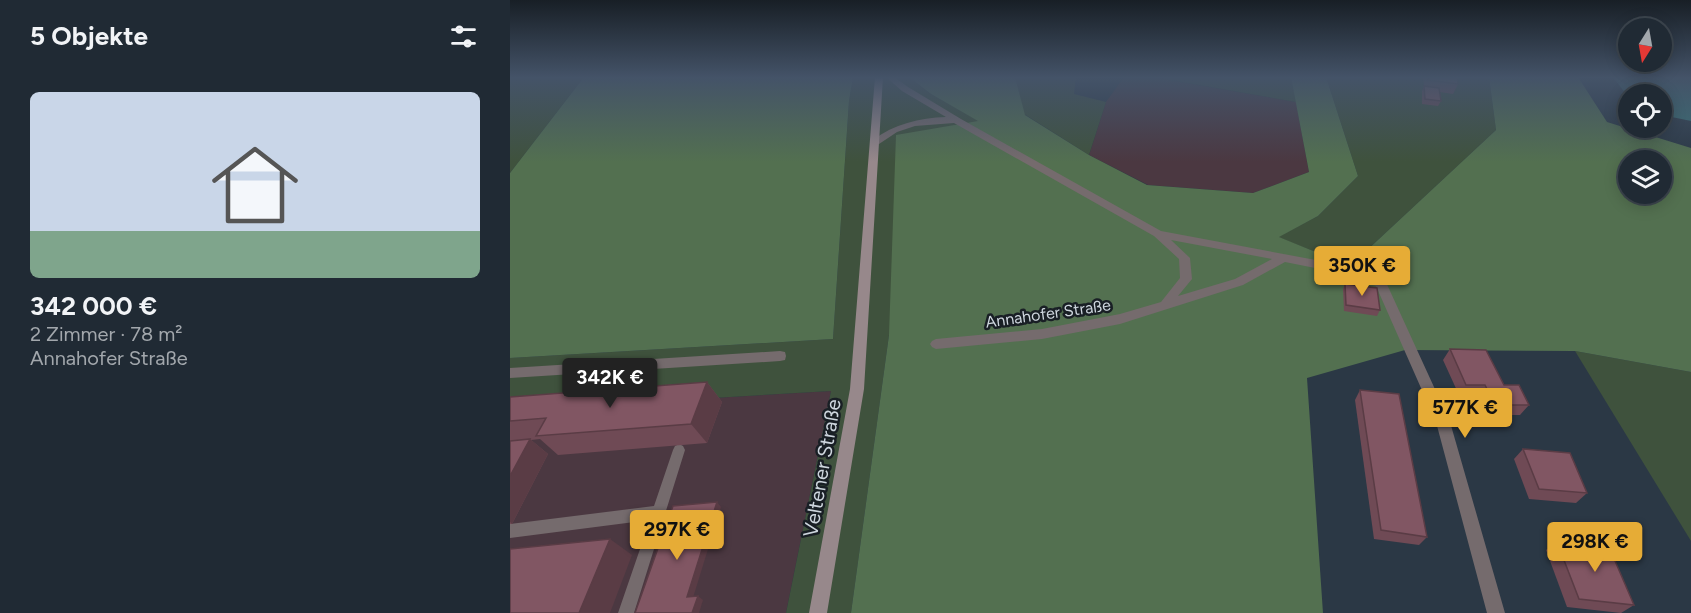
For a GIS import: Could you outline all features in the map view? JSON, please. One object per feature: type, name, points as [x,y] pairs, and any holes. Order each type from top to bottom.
[{"type":"main road","name":"Veltener Straße","points":[[818,613],[857,389],[878,106]]},
{"type":"street","points":[[933,106],[1158,234],[1184,258],[1186,279],[1164,306]]},
{"type":"street","points":[[876,142],[885,134],[907,126],[938,120],[958,121]]},
{"type":"street","points":[[1158,234],[1321,265],[1381,283],[1443,422],[1496,613]]},
{"type":"street","name":"Annahofer Straße","points":[[936,344],[1042,334],[1120,319],[1239,282],[1284,258]]},
{"type":"street","points":[[510,374],[780,356]]},
{"type":"lane","points":[[626,613],[679,450]]},
{"type":"lane","points":[[510,531],[658,512]]},
{"type":"shaded area","points":[[510,106],[562,106],[510,173]]},
{"type":"shaded area","points":[[562,106],[849,106],[833,339],[510,358],[510,173]]},
{"type":"shaded area","points":[[849,106],[952,106],[979,121],[889,335],[851,613],[786,613],[831,391],[510,410],[510,358],[833,339]]},
{"type":"shaded area","points":[[951,106],[1023,106],[1025,115],[1089,155],[1147,185],[1253,193],[1309,172],[1296,106],[1335,106],[1358,176],[1318,216],[1279,237],[1350,266],[1496,130],[1493,106],[1596,106],[1607,122],[1618,125],[1618,138],[1659,138],[1691,148],[1691,372],[1575,351],[1405,350],[1307,378],[1323,613],[851,613],[889,335],[896,135],[978,121]]},
{"type":"shaded area","points":[[1022,106],[1105,106],[1089,155],[1024,114]]},
{"type":"shaded area","points":[[1105,106],[1297,106],[1309,172],[1253,193],[1148,185],[1089,155]]},
{"type":"shaded area","points":[[1335,106],[1493,106],[1496,130],[1350,266],[1278,237],[1318,216],[1358,176]]},
{"type":"shaded area","points":[[1672,106],[1691,106],[1691,121],[1672,117]]},
{"type":"shaded area","points":[[1575,351],[1691,372],[1691,541]]},
{"type":"shaded area","points":[[831,391],[786,613],[510,613],[510,410]]},
{"type":"building","points":[[1345,284],[1377,288],[1380,310],[1346,305]]},
{"type":"building","points":[[1450,349],[1486,350],[1504,385],[1519,385],[1529,405],[1495,405],[1485,385],[1466,385]]},
{"type":"building","points":[[707,382],[691,424],[536,436],[546,418],[510,421],[510,397]]},
{"type":"building","points":[[1360,390],[1399,394],[1427,537],[1381,530]]},
{"type":"building","points":[[530,439],[510,476],[510,441]]},
{"type":"building","points":[[1523,449],[1570,453],[1587,493],[1539,489]]},
{"type":"building","points":[[717,502],[687,597],[698,596],[692,613],[635,613],[673,506]]},
{"type":"building","points":[[610,539],[579,613],[510,613],[510,549]]},
{"type":"building","points":[[1557,542],[1609,547],[1634,605],[1579,599]]}]
